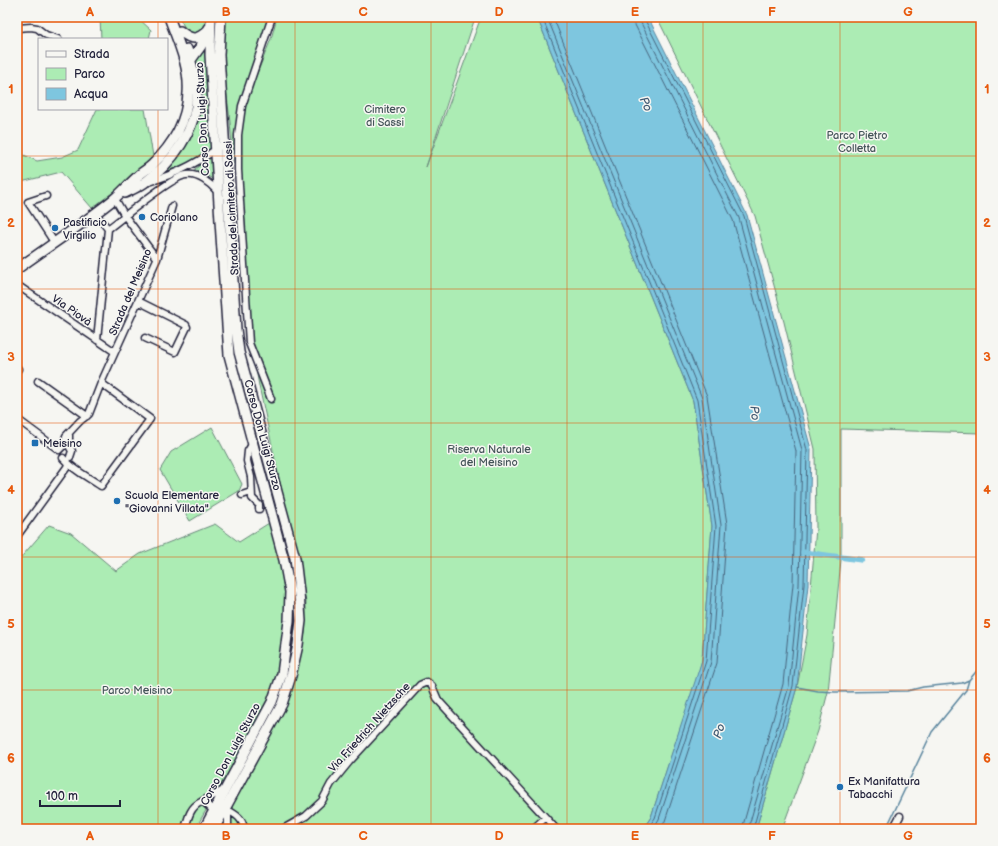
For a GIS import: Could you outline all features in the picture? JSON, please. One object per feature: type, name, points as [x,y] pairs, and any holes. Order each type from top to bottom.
[{"type":"main road","points":[[115,199],[165,151],[179,130],[187,105],[188,85],[186,69],[169,17]]},
{"type":"main road","points":[[17,269],[115,199],[143,183],[158,171],[184,140],[190,127],[197,96],[195,75],[175,17]]},
{"type":"main road","name":"Corso Don Luigi Sturzo","points":[[204,829],[272,702],[282,674],[289,622],[290,592],[284,560],[229,355],[210,55],[210,17]]},
{"type":"main road","name":"Corso Don Luigi Sturzo","points":[[214,829],[282,704],[291,676],[298,645],[301,622],[295,558],[239,352],[219,55],[221,17]]},
{"type":"main road","points":[[186,69],[190,59],[201,46],[210,27]]},
{"type":"main road","points":[[180,31],[189,37],[196,38],[210,27]]},
{"type":"street","name":"Strada del cimitero di Sassi","points":[[271,399],[249,343],[238,170],[238,135],[242,106],[272,17]]},
{"type":"street","points":[[17,28],[37,28],[46,35],[55,38]]},
{"type":"street","points":[[143,183],[177,172],[216,150],[224,143]]},
{"type":"street","points":[[177,172],[185,175],[194,175],[208,182],[218,192]]},
{"type":"street","points":[[173,181],[177,172]]},
{"type":"street","points":[[108,229],[173,181],[185,175]]},
{"type":"street","points":[[46,196],[28,202],[54,242]]},
{"type":"street","points":[[115,199],[125,216],[157,259]]},
{"type":"street","name":"Strada del Meisino","points":[[64,447],[69,433],[87,416],[157,259],[172,206]]},
{"type":"street","points":[[96,213],[108,229],[97,340]]},
{"type":"street","name":"Via Piovà","points":[[17,285],[115,352]]},
{"type":"street","points":[[138,301],[186,325],[187,327],[175,352],[145,338]]},
{"type":"street","points":[[38,381],[87,416]]},
{"type":"street","points":[[66,458],[71,467],[102,486],[150,419],[101,383]]},
{"type":"street","points":[[17,419],[72,452],[66,458]]},
{"type":"street","points":[[253,442],[248,451],[247,461],[251,477],[252,498],[259,505],[259,509]]},
{"type":"street","points":[[64,447],[60,455],[66,458],[77,470]]},
{"type":"street","points":[[17,536],[68,464]]},
{"type":"street","points":[[242,495],[251,492]]},
{"type":"street","name":"Via Friedrich Nietzsche","points":[[283,829],[306,816],[322,801],[331,784],[358,751],[420,685],[427,682],[432,686],[438,700],[556,829]]},
{"type":"street","points":[[185,829],[190,812],[196,804],[224,790]]},
{"type":"street","points":[[201,802],[205,803],[214,810]]},
{"type":"street","points":[[226,809],[228,816],[228,829]]},
{"type":"street","points":[[226,809],[240,818],[243,822],[244,829]]},
{"type":"street","points":[[893,829],[900,816]]},
{"type":"street","points":[[533,829],[546,818]]},
{"type":"green space","points":[[100,17],[137,17],[151,30],[149,38],[101,38]]},
{"type":"green space","points":[[179,17],[207,17],[207,26],[197,35],[187,32]]},
{"type":"green space","name":"Riserva Naturale del Meisino","points":[[225,17],[271,17],[244,106],[271,39],[277,17],[475,18],[426,167],[481,17],[537,17],[693,401],[712,526],[702,660],[695,687],[651,817],[643,829],[220,829],[291,695],[305,633],[306,602],[259,386],[251,341],[229,112],[223,67]]},
{"type":"green space","name":"Parco Pietro Colletta","points":[[657,17],[981,17],[981,433],[841,429],[841,560],[828,692],[818,731],[782,829],[756,829],[797,687],[807,635],[816,528],[815,449],[784,322],[755,216]]},
{"type":"green space","points":[[206,47],[212,148],[190,162],[165,172],[180,154],[188,141],[197,119],[200,108],[201,84],[195,61]]},
{"type":"green space","points":[[97,110],[145,110],[153,156],[124,184],[92,208],[61,172],[17,183],[17,152],[37,161],[62,157],[78,150]]},
{"type":"green space","points":[[212,155],[214,180],[194,170]]},
{"type":"green space","points":[[212,427],[242,484],[239,491],[190,521],[160,470],[171,452]]},
{"type":"green space","name":"Parco Meisino","points":[[269,523],[278,549],[284,577],[286,603],[282,656],[269,703],[195,829],[17,829],[17,562],[49,525],[71,533],[116,571],[140,554],[215,524],[239,542]]},
{"type":"water","name":"Po","points":[[537,17],[648,17],[747,215],[811,449],[808,585],[797,687],[756,829],[643,829],[651,817],[702,660],[712,526],[693,401]]},
{"type":"waterway","points":[[803,552],[862,560]]},
{"type":"waterway","points":[[797,687],[818,691],[835,692],[907,691],[923,687],[962,683],[969,680],[981,666]]},
{"type":"waterway","points":[[886,829],[932,732],[966,690],[969,680]]},
{"type":"place","name":"Coriolano","points":[[142,217]]},
{"type":"place","name":"Pastificio Virgilio","points":[[55,228]]},
{"type":"place","name":"Meisino","points":[[35,443]]},
{"type":"place","name":"Scuola Elementare \"Giovanni Villata\"","points":[[117,501]]},
{"type":"place","name":"Ex Manifattura Tabacchi","points":[[840,787]]},
{"type":"park label","name":"Cimitero di Sassi","points":[[385,115]]}]
